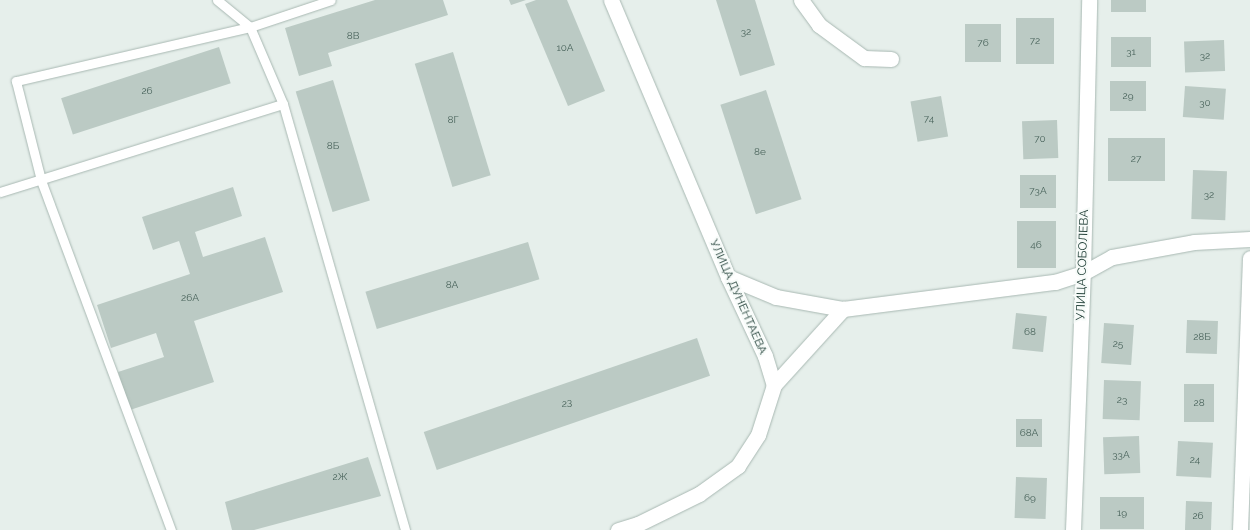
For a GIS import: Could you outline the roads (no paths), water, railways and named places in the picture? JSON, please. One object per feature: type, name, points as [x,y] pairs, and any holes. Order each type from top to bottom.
[{"type":"street","name":"УЛИЦА ДУНЕНТАЕВА","points":[[611,0],[728,277],[765,356],[774,384]]},
{"type":"street","points":[[801,0],[819,25],[864,58],[891,59]]},
{"type":"street","name":"УЛИЦА СОБОЛЕВА","points":[[1073,530],[1083,273],[1088,0]]},
{"type":"street","points":[[728,277],[776,297],[843,309],[1055,282],[1083,273],[1112,257],[1194,242],[1250,239]]},
{"type":"street","points":[[1240,530],[1250,268]]},
{"type":"street","points":[[618,530],[638,524],[699,494],[738,466],[758,435],[774,384],[843,309]]},
{"type":"lane","points":[[217,0],[250,27],[283,104],[405,530]]},
{"type":"lane","points":[[171,530],[41,180],[16,81],[250,27],[331,0]]},
{"type":"lane","points":[[0,192],[283,104]]}]
